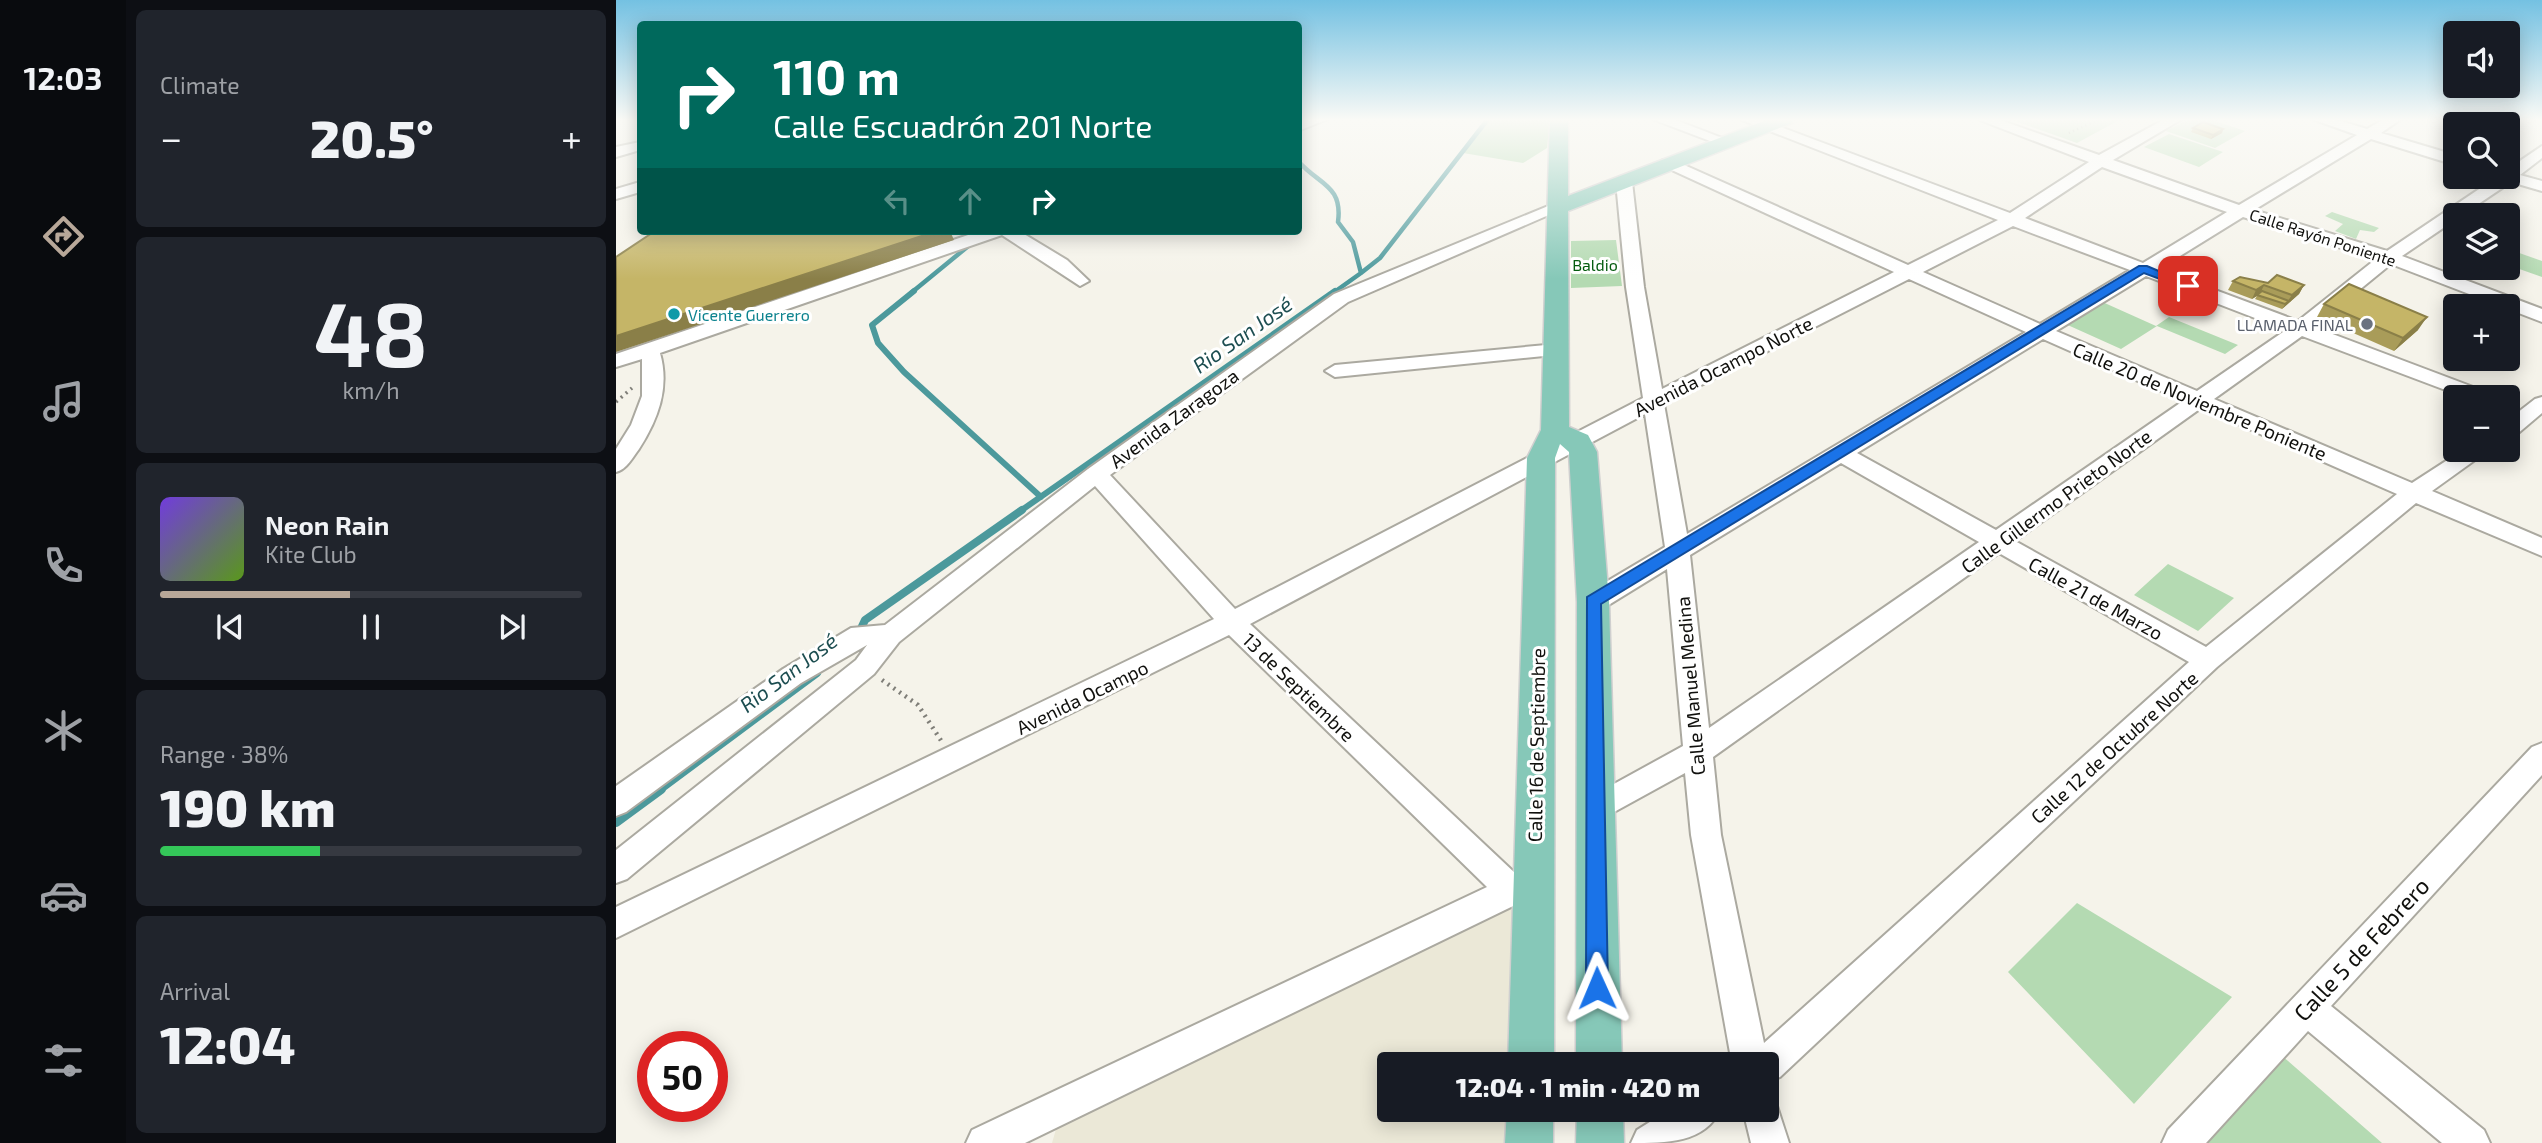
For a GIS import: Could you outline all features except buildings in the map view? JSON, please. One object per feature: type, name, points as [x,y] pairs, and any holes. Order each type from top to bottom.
[{"type":"main road","name":"Calle 16 de Septiembre","points":[[1530,1052],[1523,886],[1558,443],[1559,172]]},
{"type":"main road","name":"Avenida Zaragoza","points":[[1559,206],[1646,172]]},
{"type":"main road","name":"Calle 16 de Septiembre","points":[[1558,443],[1583,452],[1593,602],[1599,1052]]},
{"type":"main road","points":[[1529,1143],[1530,1122]]},
{"type":"main road","points":[[1600,1122],[1600,1143]]},
{"type":"street","name":"Calle 20 de Noviembre Poniente","points":[[1688,172],[2042,332],[2542,548]]},
{"type":"street","points":[[1897,172],[2011,220],[2451,385]]},
{"type":"street","points":[[1904,271],[2011,220],[2083,172]]},
{"type":"street","name":"Calle Rayón Poniente","points":[[2135,172],[2239,211],[2389,257],[2542,316]]},
{"type":"street","points":[[1593,602],[2304,172]]},
{"type":"street","points":[[2520,176],[2542,186]]},
{"type":"street","name":"Calle Manuel Medina","points":[[1624,182],[1635,287],[1678,552],[1706,835],[1749,1052]]},
{"type":"street","points":[[616,194],[637,188]]},
{"type":"street","name":"Calle Gillermo Prieto Norte","points":[[1594,810],[1696,753],[2301,328],[2389,257],[2485,189]]},
{"type":"street","name":"Avenida Zaragoza","points":[[616,869],[865,667],[890,635],[1096,474],[1341,298],[1559,206]]},
{"type":"street","points":[[969,235],[977,238]]},
{"type":"street","points":[[616,361],[986,235]]},
{"type":"street","points":[[1014,235],[1061,264],[1080,281]]},
{"type":"street","name":"Avenida Ocampo Norte","points":[[1558,443],[1653,402],[1904,271]]},
{"type":"street","points":[[616,465],[640,433],[657,374],[649,349]]},
{"type":"street","points":[[1335,370],[1557,349]]},
{"type":"street","points":[[2520,409],[2538,413]]},
{"type":"street","points":[[2520,423],[2538,413]]},
{"type":"street","name":"Avenida Ocampo","points":[[616,923],[1232,622],[1558,443]]},
{"type":"street","name":"Calle 21 de Marzo","points":[[1839,452],[2208,660]]},
{"type":"street","name":"Calle 12 de Octubre Norte","points":[[1779,1053],[2208,660],[2413,493],[2459,462]]},
{"type":"street","name":"13 de Septiembre","points":[[1096,474],[1232,622],[1523,886]]},
{"type":"street","points":[[616,803],[792,676],[860,635],[890,635]]},
{"type":"street","name":"Calle 5 de Febrero","points":[[2181,1143],[2542,755]]},
{"type":"street","points":[[985,1143],[1523,886]]},
{"type":"street","points":[[2306,1007],[2471,1143]]},
{"type":"street","points":[[1650,1143],[1683,1122]]},
{"type":"street","points":[[1764,1122],[1770,1143]]},
{"type":"path","points":[[865,667],[923,706],[952,761]]},
{"type":"shaded area","points":[[1519,903],[1515,1052],[1377,1052],[1377,1122],[1514,1122],[1513,1143],[1052,1143],[1059,1119]]},
{"type":"green space","points":[[2332,212],[2379,228],[2374,232],[2360,230],[2356,239],[2335,231],[2343,224],[2325,216]]},
{"type":"green space","name":"Baldio","points":[[1616,240],[1622,286],[1571,288],[1571,241]]},
{"type":"green space","points":[[2520,253],[2542,261],[2542,277],[2520,269]]},
{"type":"green space","points":[[2098,300],[2156,326],[2169,317],[2238,345],[2225,354],[2157,326],[2121,349],[2061,322]]},
{"type":"green space","points":[[2168,564],[2234,598],[2198,631],[2134,595]]},
{"type":"green space","points":[[2077,903],[2232,997],[2134,1104],[2008,972]]},
{"type":"green space","points":[[2273,1048],[2382,1143],[2193,1143]]},
{"type":"waterway","name":"Rio San José","points":[[1310,172],[1328,187],[1337,200],[1338,222],[1353,242],[1361,273]]},
{"type":"waterway","name":"Rio San José","points":[[1361,273],[1380,258],[1447,172]]},
{"type":"waterway","name":"Rio San José","points":[[911,293],[972,243]]},
{"type":"waterway","name":"Rio San José","points":[[1333,293],[1361,273]]},
{"type":"waterway","name":"Rio San José","points":[[914,291],[872,325],[878,343],[904,372],[1041,497]]},
{"type":"waterway","name":"Rio San José","points":[[1041,497],[1335,291]]},
{"type":"waterway","name":"Rio San José","points":[[1019,512],[1041,497]]},
{"type":"waterway","name":"Rio San José","points":[[858,635],[865,620],[1022,510]]},
{"type":"waterway","name":"Rio San José","points":[[658,791],[817,673]]},
{"type":"waterway","name":"Rio San José","points":[[616,822],[661,789]]},
{"type":"place","name":"Vicente Guerrero","points":[[674,314]]},
{"type":"place","name":"LLAMADA FINAL","points":[[2367,324]]},
{"type":"route","points":[[1597,988],[1593,602],[2143,269],[2188,286]]}]
